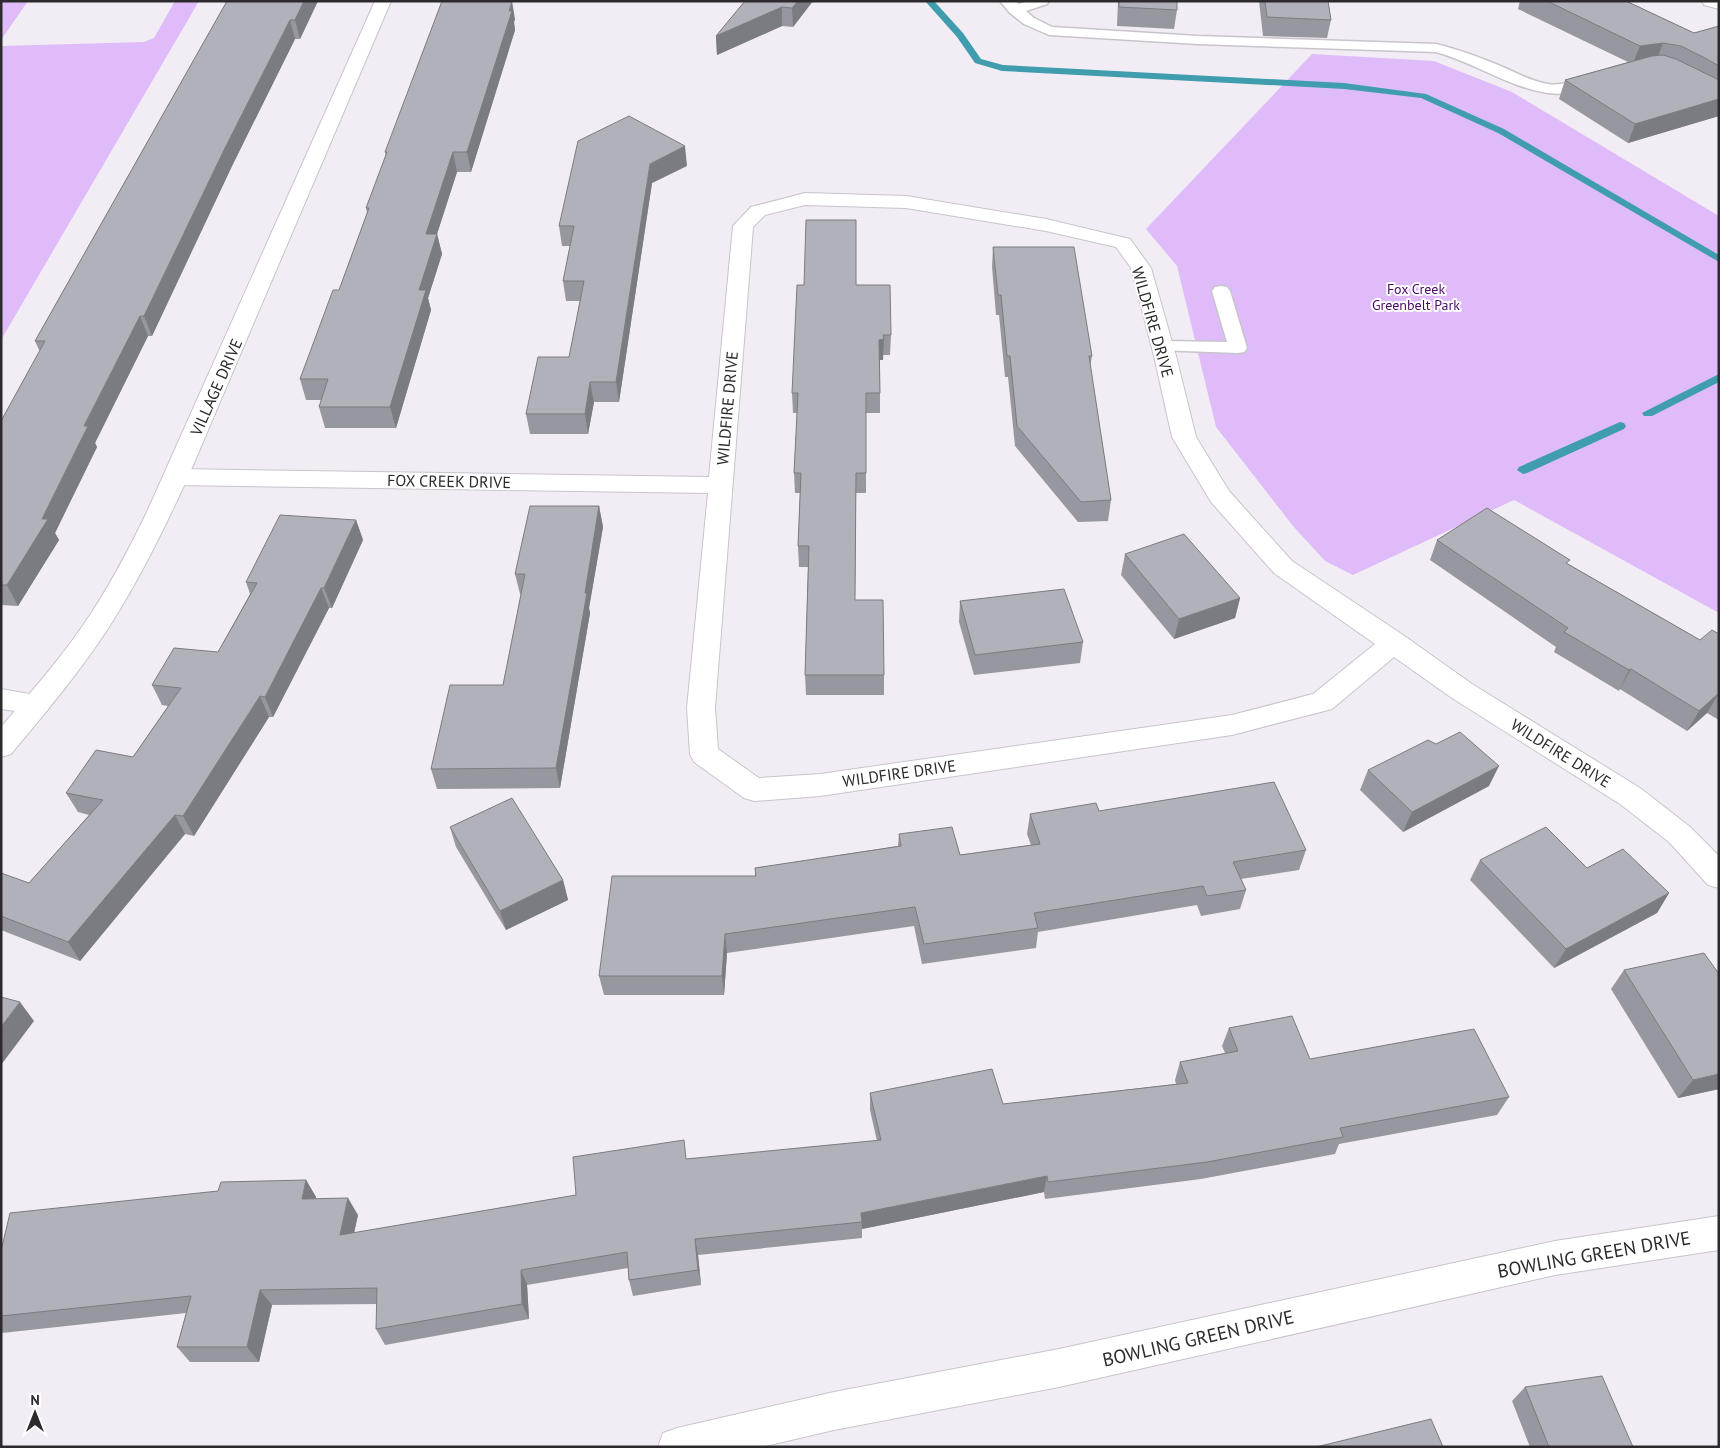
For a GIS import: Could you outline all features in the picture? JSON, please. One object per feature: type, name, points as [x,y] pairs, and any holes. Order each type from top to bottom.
[{"type":"street","name":"VILLAGE DRIVE","points":[[1,746],[37,704],[98,624],[147,538],[176,477],[384,1]]},
{"type":"street","points":[[1710,1],[1719,4]]},
{"type":"street","name":"WILDFIRE DRIVE","points":[[1394,642],[1322,702],[1232,725],[820,784],[754,790],[704,754],[701,708],[743,226],[758,211],[805,199],[906,202],[1046,225],[1123,243],[1141,268],[1163,346],[1184,437],[1220,496],[1283,567],[1394,642],[1462,691],[1630,796],[1680,834],[1719,876]]},
{"type":"street","name":"FOX CREEK DRIVE","points":[[176,477],[721,485]]},
{"type":"street","points":[[1,699],[37,704]]},
{"type":"street","name":"BOWLING GREEN DRIVE","points":[[677,1447],[834,1411],[1059,1368],[1555,1258],[1719,1233]]},
{"type":"lane","points":[[1011,5],[1042,1]]},
{"type":"lane","points":[[1011,5],[1028,21],[1049,31],[1198,40],[1436,48],[1462,55],[1530,84],[1549,89],[1572,88],[1608,79]]},
{"type":"lane","points":[[1163,346],[1238,348],[1221,291]]},
{"type":"green space","points":[[1,1],[28,1],[1,40]]},
{"type":"green space","points":[[175,1],[199,1],[1,340],[1,46],[144,42],[154,38]]},
{"type":"green space","name":"Fox Creek Greenbelt Park","points":[[1312,54],[1434,61],[1512,92],[1719,216],[1719,613],[1514,500],[1353,575],[1325,561],[1293,526],[1216,427],[1177,266],[1146,229]]},
{"type":"building","points":[[227,1],[304,1],[295,20],[290,20],[226,146],[144,316],[140,316],[84,426],[88,426],[42,519],[48,519],[7,585],[1,585],[1,421],[45,341],[35,341]]},
{"type":"building","points":[[442,1],[512,1],[509,11],[512,11],[467,152],[453,152],[426,234],[437,234],[419,290],[426,290],[390,407],[319,407],[328,379],[300,379],[333,290],[339,290],[369,208],[366,208],[387,152],[385,152]]},
{"type":"building","points":[[745,1],[798,1],[792,8],[782,7],[716,36]]},
{"type":"building","points":[[1119,1],[1177,1],[1177,10],[1119,7]]},
{"type":"building","points":[[1265,1],[1328,1],[1331,20],[1267,17]]},
{"type":"building","points":[[1547,1],[1626,1],[1694,33],[1719,26],[1719,66],[1681,46],[1663,43],[1640,46]]},
{"type":"building","points":[[1663,55],[1676,59],[1719,80],[1719,99],[1635,124],[1565,80],[1652,56]]},
{"type":"building","points":[[629,116],[685,146],[650,164],[616,382],[590,382],[585,414],[526,414],[538,357],[569,357],[584,281],[563,281],[574,226],[559,226],[578,141]]},
{"type":"building","points":[[806,220],[856,220],[856,285],[890,285],[891,335],[883,335],[884,339],[879,340],[880,393],[866,393],[866,473],[856,473],[855,600],[883,600],[884,675],[805,675],[809,546],[798,546],[801,473],[794,473],[798,393],[792,393],[797,285],[804,285]]},
{"type":"building","points":[[993,247],[1074,247],[1092,356],[1089,356],[1111,500],[1081,502],[1017,426],[1010,356],[1007,356],[1001,295],[998,295]]},
{"type":"building","points":[[530,506],[599,506],[585,593],[587,593],[556,768],[431,769],[450,685],[503,685],[525,574],[515,574]]},
{"type":"building","points":[[1487,508],[1570,560],[1566,563],[1700,640],[1712,630],[1719,634],[1719,693],[1699,711],[1631,669],[1629,670],[1564,632],[1568,628],[1437,540]]},
{"type":"building","points":[[280,515],[356,520],[324,588],[321,588],[265,697],[260,696],[183,816],[175,815],[68,942],[1,916],[1,873],[29,883],[103,800],[66,793],[96,750],[133,757],[181,688],[152,685],[174,648],[218,652],[257,583],[246,582]]},
{"type":"building","points":[[1184,534],[1240,598],[1179,619],[1125,554]]},
{"type":"building","points":[[1064,589],[1083,642],[975,655],[960,601]]},
{"type":"building","points":[[1460,732],[1499,766],[1412,812],[1368,770],[1428,740],[1436,744]]},
{"type":"building","points":[[1274,782],[1306,850],[1233,862],[1246,890],[1207,896],[1203,886],[1034,913],[1038,928],[924,944],[915,907],[725,934],[722,976],[599,976],[612,876],[756,876],[755,868],[901,846],[899,834],[952,827],[960,855],[1040,844],[1030,814],[1096,803],[1099,811]]},
{"type":"building","points":[[512,798],[563,880],[500,911],[450,827]]},
{"type":"building","points":[[1546,827],[1587,868],[1623,849],[1669,893],[1566,949],[1480,860]]},
{"type":"building","points":[[1704,953],[1719,974],[1719,1074],[1693,1080],[1624,970]]},
{"type":"building","points":[[1,997],[20,1002],[1,1027]]},
{"type":"building","points":[[1292,1016],[1310,1059],[1474,1029],[1509,1097],[1340,1128],[1343,1137],[1207,1162],[1048,1182],[1047,1176],[861,1213],[862,1222],[695,1239],[698,1270],[629,1280],[627,1252],[521,1270],[522,1304],[376,1329],[377,1288],[260,1290],[247,1347],[177,1347],[191,1296],[1,1316],[1,1251],[10,1213],[218,1191],[221,1182],[306,1180],[302,1199],[348,1198],[340,1235],[576,1195],[573,1157],[684,1140],[686,1159],[881,1140],[870,1093],[992,1069],[1003,1104],[1188,1083],[1180,1062],[1238,1051],[1229,1028]]},
{"type":"building","points":[[1602,1376],[1633,1447],[1549,1447],[1525,1387]]},
{"type":"building","points":[[1431,1419],[1443,1447],[1316,1447]]},
{"type":"waterway","points":[[929,1],[960,35],[978,61],[1002,68],[1344,86],[1423,96],[1501,131],[1719,259]]},
{"type":"waterway","points":[[1648,413],[1719,377]]},
{"type":"waterway","points":[[1523,470],[1620,426]]}]
